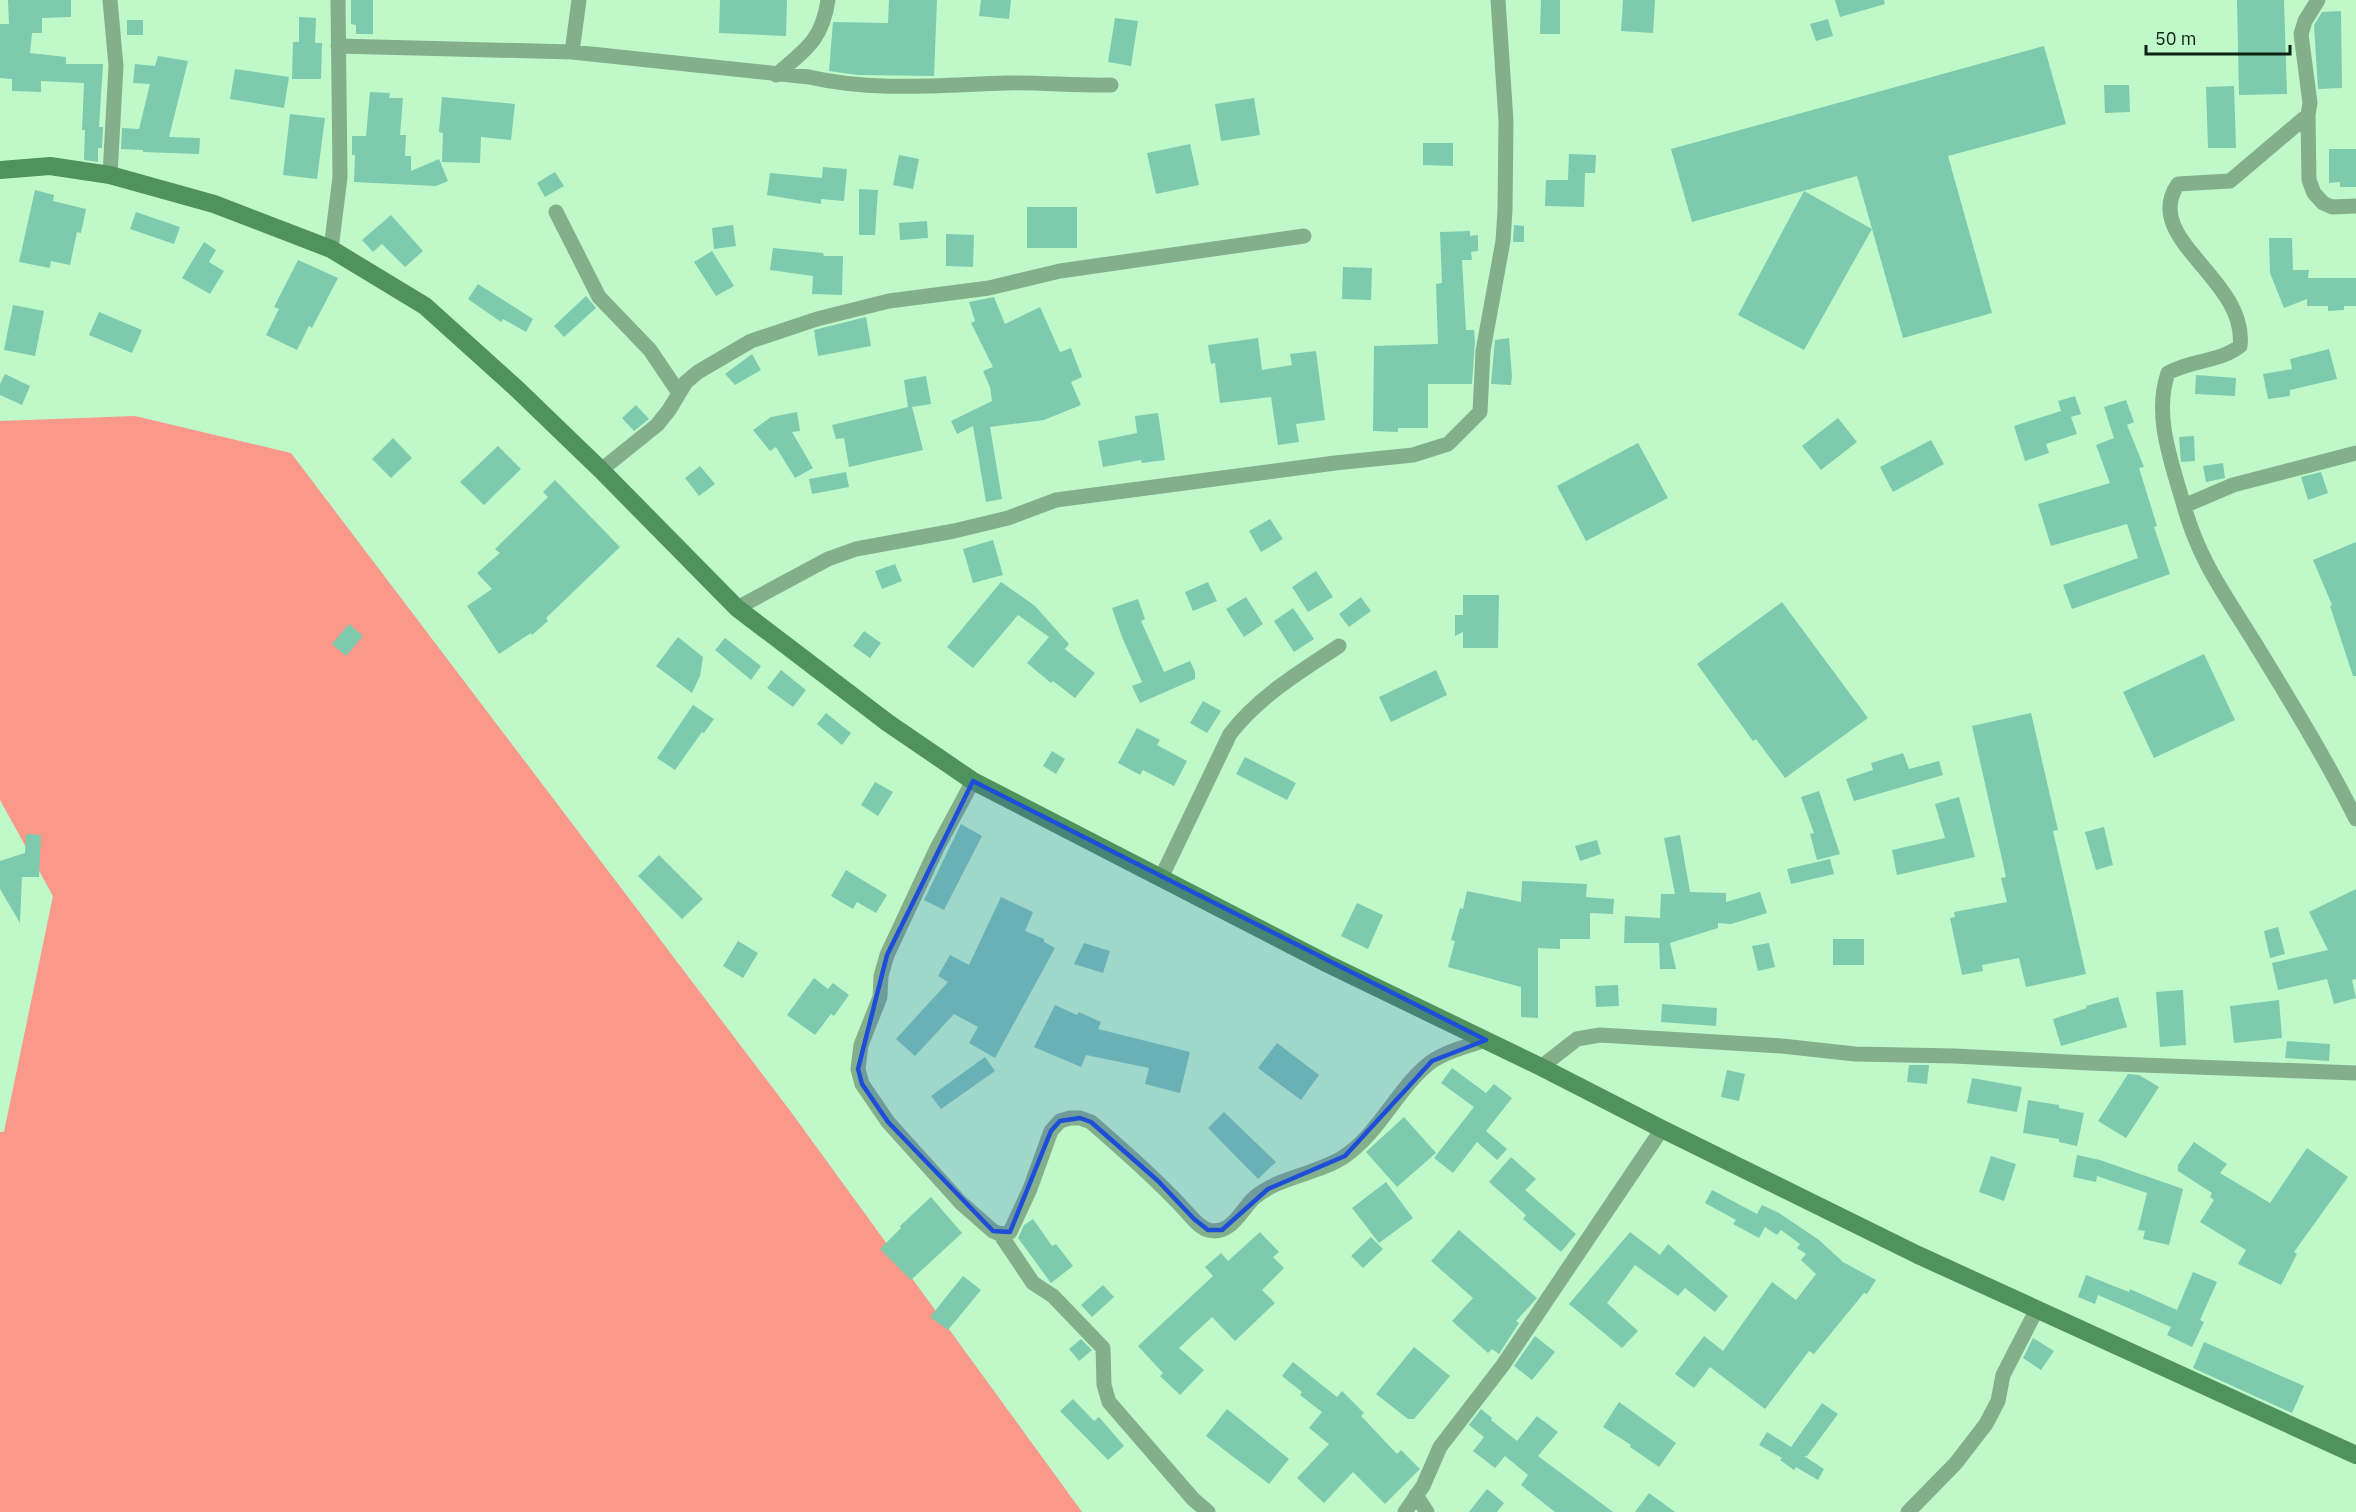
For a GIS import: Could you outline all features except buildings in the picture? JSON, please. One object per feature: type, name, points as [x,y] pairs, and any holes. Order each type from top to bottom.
[{"type":"street","points":[[110,0],[116,66],[110,175]]},
{"type":"street","points":[[331,249],[340,177],[338,0]]},
{"type":"street","points":[[572,52],[579,0]]},
{"type":"street","points":[[776,75],[808,48],[818,35],[828,0]]},
{"type":"street","points":[[737,608],[828,559],[856,549],[954,531],[1008,518],[1056,500],[1335,462],[1413,455],[1448,444],[1480,412],[1483,351],[1503,241],[1506,121],[1498,0]]},
{"type":"street","points":[[2318,0],[2301,34],[2310,103],[2308,115],[2309,180],[2314,194],[2323,203],[2332,207],[2356,206]]},
{"type":"street","points":[[338,46],[572,52],[809,77],[840,85],[905,87],[1007,82],[1111,85]]},
{"type":"street","points":[[2308,115],[2230,181],[2178,184],[2171,195],[2169,209],[2172,225],[2178,237],[2220,285],[2238,316],[2242,334],[2240,346],[2232,353],[2181,366],[2169,373],[2163,388],[2162,409],[2167,445],[2197,546],[2220,591],[2330,765],[2356,819]]},
{"type":"street","points":[[0,170],[50,166],[110,175],[214,204],[331,249],[424,306],[517,389],[601,470],[737,608],[888,723],[973,781],[1326,963],[1541,1067],[1662,1130],[1918,1255],[2356,1455]]},
{"type":"street","points":[[556,212],[599,297],[650,350],[680,393]]},
{"type":"street","points":[[601,470],[657,425],[686,382],[698,372],[751,341],[817,319],[875,304],[988,288],[1060,271],[1304,236]]},
{"type":"street","points":[[2184,506],[2233,485],[2356,453]]},
{"type":"street","points":[[1161,878],[1230,734],[1242,717],[1287,681],[1339,646]]},
{"type":"street","points":[[973,781],[937,848],[887,955],[881,976],[880,997],[861,1045],[858,1068],[862,1084],[888,1122],[961,1203],[993,1231],[1000,1234],[1033,1283],[1053,1296],[1103,1348],[1104,1385],[1109,1402],[1208,1512]]},
{"type":"street","points":[[1541,1067],[1577,1039],[1599,1035],[1772,1045],[1855,1054],[2356,1073]]},
{"type":"street","points":[[1000,1234],[1010,1232],[1030,1189],[1051,1131],[1060,1122],[1080,1118],[1091,1122],[1158,1181],[1194,1219],[1208,1230],[1222,1230],[1233,1224],[1261,1193],[1345,1156],[1382,1122],[1419,1073],[1432,1061],[1486,1040]]},
{"type":"street","points":[[1405,1512],[1423,1486],[1440,1447],[1503,1365],[1662,1130]]},
{"type":"street","points":[[1908,1512],[1956,1463],[1986,1424],[1998,1401],[2003,1375],[2037,1309]]},
{"type":"street","points":[[1416,1495],[1427,1512]]},
{"type":"highlighted area","points":[[973,781],[1486,1040],[1432,1061],[1345,1156],[1268,1189],[1222,1230],[1208,1230],[1194,1219],[1158,1181],[1091,1122],[1080,1118],[1060,1121],[1051,1131],[1010,1232],[993,1231],[888,1122],[862,1084],[858,1069],[887,955]]},
{"type":"shaded area","points":[[135,416],[291,453],[791,1112],[1082,1512],[0,1512],[0,1132],[4,1132],[53,896],[0,800],[0,421]]}]
